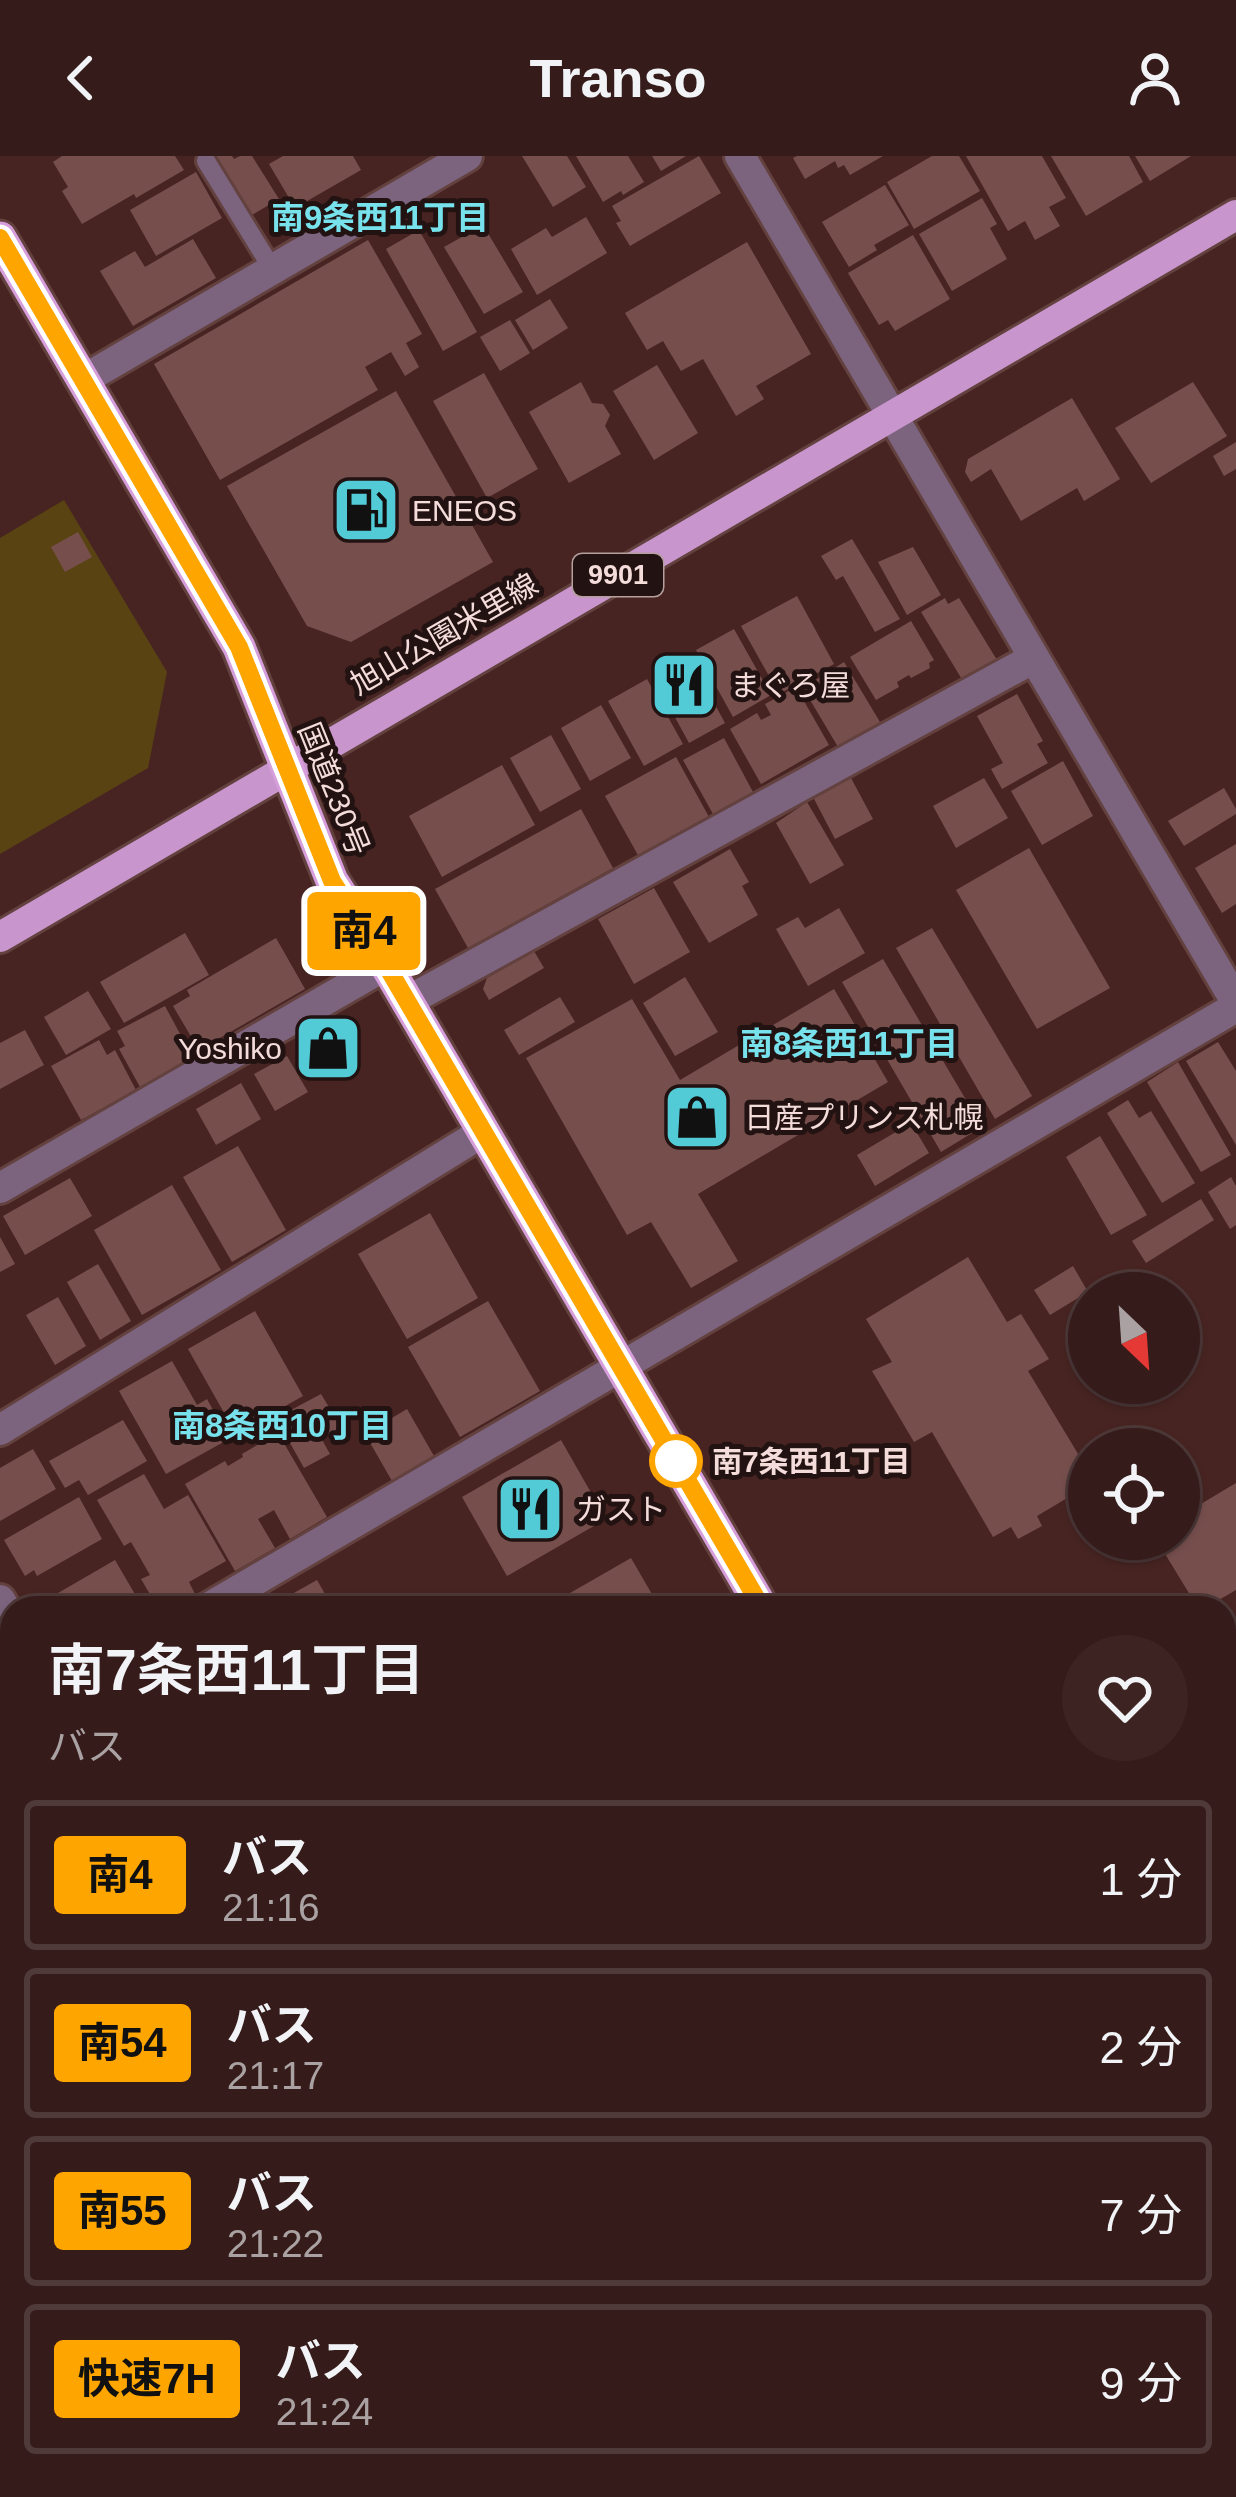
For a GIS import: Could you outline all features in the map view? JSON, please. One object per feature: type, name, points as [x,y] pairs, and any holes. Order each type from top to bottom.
[{"type":"highway","name":"国道230号","points":[[0,238],[239,647],[332,881],[386,965],[755,1596]]},
{"type":"main road","name":"旭山公園米里線","points":[[3,929],[1236,215]]},
{"type":"street","points":[[83,380],[467,156]]},
{"type":"street","points":[[247,1596],[1233,992],[740,156]]},
{"type":"street","points":[[406,1002],[1034,658]]},
{"type":"street","points":[[0,1188],[386,965]]},
{"type":"street","points":[[0,1430],[483,1132]]},
{"type":"lane","points":[[206,160],[273,270]]},
{"type":"shaded area","points":[[64,500],[167,672],[148,768],[0,854],[0,538]]},
{"type":"building","points":[[62,156],[175,156],[184,170],[82,224],[62,191],[68,187],[53,162]]},
{"type":"building","points":[[216,156],[252,156],[279,199],[252,215]]},
{"type":"building","points":[[283,156],[353,156],[361,170],[295,208],[269,164]]},
{"type":"building","points":[[522,156],[567,156],[586,187],[553,207]]},
{"type":"building","points":[[576,156],[628,156],[644,182],[603,202]]},
{"type":"building","points":[[652,156],[686,156],[661,171]]},
{"type":"building","points":[[699,156],[721,193],[630,246],[612,206]]},
{"type":"building","points":[[883,156],[850,175],[835,161],[805,179],[793,158]]},
{"type":"building","points":[[932,156],[959,156],[980,191],[914,229],[887,182]]},
{"type":"building","points":[[966,156],[1042,156],[1066,198],[1049,207],[1060,226],[1035,240],[1025,221],[1008,231]]},
{"type":"building","points":[[1051,156],[1129,156],[1143,182],[1086,216]]},
{"type":"building","points":[[1135,156],[1191,156],[1150,181]]},
{"type":"building","points":[[196,172],[222,218],[156,256],[130,210]]},
{"type":"building","points":[[885,185],[909,225],[874,245],[877,250],[849,267],[822,222]]},
{"type":"building","points":[[982,198],[997,224],[990,228],[1007,259],[952,291],[919,234]]},
{"type":"building","points":[[586,217],[607,253],[537,295],[511,249],[546,228],[552,237]]},
{"type":"building","points":[[483,225],[523,292],[484,314],[444,247]]},
{"type":"building","points":[[419,230],[477,332],[443,351],[386,249]]},
{"type":"building","points":[[913,235],[950,299],[895,331],[888,320],[879,325],[848,273]]},
{"type":"building","points":[[193,239],[216,278],[133,326],[100,271],[135,251],[145,267]]},
{"type":"building","points":[[368,240],[422,334],[406,343],[419,367],[405,376],[391,352],[365,367],[378,390],[220,480],[154,364]]},
{"type":"building","points":[[747,242],[811,354],[756,386],[764,399],[736,416],[703,359],[681,371],[663,341],[647,350],[625,313]]},
{"type":"building","points":[[550,299],[568,328],[533,350],[515,320]]},
{"type":"building","points":[[510,320],[530,353],[500,371],[480,337]]},
{"type":"building","points":[[657,365],[698,433],[654,460],[613,391]]},
{"type":"building","points":[[484,373],[538,469],[487,498],[433,401]]},
{"type":"building","points":[[581,382],[592,403],[603,404],[610,415],[605,426],[621,454],[569,483],[529,412]]},
{"type":"building","points":[[1193,382],[1227,436],[1151,483],[1115,428]]},
{"type":"building","points":[[396,391],[493,562],[351,642],[307,626],[227,486]]},
{"type":"building","points":[[1072,398],[1120,479],[1084,501],[1077,488],[1021,521],[991,469],[971,482],[965,472],[968,459]]},
{"type":"building","points":[[1236,442],[1236,469],[1224,476],[1213,456]]},
{"type":"building","points":[[78,532],[92,557],[65,572],[51,547]]},
{"type":"building","points":[[852,539],[900,619],[875,632],[843,576],[836,580],[821,556]]},
{"type":"building","points":[[913,547],[941,595],[907,615],[878,562]]},
{"type":"building","points":[[797,596],[834,664],[779,694],[741,626]]},
{"type":"building","points":[[945,598],[948,604],[959,598],[997,660],[963,681],[921,612]]},
{"type":"building","points":[[911,621],[934,660],[930,668],[897,682],[899,687],[876,700],[850,657]]},
{"type":"building","points":[[734,629],[771,695],[733,717],[696,650]]},
{"type":"building","points":[[688,655],[725,723],[689,743],[652,675]]},
{"type":"building","points":[[844,662],[880,722],[838,747],[803,688]]},
{"type":"building","points":[[647,679],[683,744],[644,766],[608,701]]},
{"type":"building","points":[[796,687],[829,745],[761,784],[730,729],[757,713],[761,720],[771,715],[765,704]]},
{"type":"building","points":[[1017,694],[1043,741],[1037,744],[1048,763],[1002,789],[991,769],[1003,763],[977,716]]},
{"type":"building","points":[[601,705],[631,758],[590,781],[561,728]]},
{"type":"building","points":[[551,735],[581,789],[540,812],[510,758]]},
{"type":"building","points":[[724,738],[753,792],[713,814],[683,760]]},
{"type":"building","points":[[676,757],[709,817],[639,857],[605,796]]},
{"type":"building","points":[[1063,761],[1093,816],[1042,845],[1011,791]]},
{"type":"building","points":[[502,765],[535,825],[442,877],[409,816]]},
{"type":"building","points":[[851,778],[873,819],[835,839],[813,797]]},
{"type":"building","points":[[984,778],[1008,818],[956,848],[933,806]]},
{"type":"building","points":[[1224,788],[1236,814],[1184,846],[1168,821]]},
{"type":"building","points":[[807,802],[844,865],[810,884],[776,823]]},
{"type":"building","points":[[581,809],[613,868],[468,948],[435,889]]},
{"type":"building","points":[[1236,844],[1236,904],[1222,913],[1195,868]]},
{"type":"building","points":[[1029,848],[1110,988],[1037,1029],[956,890]]},
{"type":"building","points":[[730,849],[749,882],[742,886],[758,915],[709,943],[673,882]]},
{"type":"building","points":[[654,888],[690,952],[634,984],[598,919]]},
{"type":"building","points":[[839,908],[865,953],[808,986],[776,929],[798,917],[805,928]]},
{"type":"building","points":[[932,928],[1032,1096],[995,1119],[896,948]]},
{"type":"building","points":[[185,933],[209,975],[124,1023],[100,982]]},
{"type":"building","points":[[276,938],[305,989],[199,1050],[173,1006],[190,996],[187,990]]},
{"type":"building","points":[[534,951],[544,968],[489,1000],[483,989],[487,978]]},
{"type":"building","points":[[883,959],[982,1127],[941,1152],[842,982]]},
{"type":"building","points":[[685,977],[718,1032],[675,1056],[643,1003]]},
{"type":"building","points":[[834,989],[888,1082],[698,1194],[738,1261],[691,1288],[651,1222],[627,1235],[526,1058],[632,999],[680,1080]]},
{"type":"building","points":[[88,991],[111,1029],[66,1055],[44,1017]]},
{"type":"building","points":[[560,997],[575,1022],[519,1055],[504,1030]]},
{"type":"building","points":[[165,1006],[193,1058],[140,1087],[119,1049],[125,1046],[117,1031]]},
{"type":"building","points":[[329,1022],[353,1063],[323,1080],[299,1040]]},
{"type":"building","points":[[25,1030],[44,1065],[0,1089],[0,1043]]},
{"type":"building","points":[[99,1040],[107,1055],[115,1050],[136,1090],[81,1120],[51,1066]]},
{"type":"building","points":[[1218,1042],[1236,1071],[1236,1145],[1186,1061]]},
{"type":"building","points":[[287,1056],[308,1092],[275,1111],[254,1074]]},
{"type":"building","points":[[1178,1062],[1231,1155],[1201,1172],[1147,1082]]},
{"type":"building","points":[[241,1083],[261,1119],[216,1145],[196,1109]]},
{"type":"building","points":[[1128,1100],[1139,1118],[1151,1111],[1195,1183],[1162,1203],[1107,1113]]},
{"type":"building","points":[[911,1123],[929,1153],[875,1186],[857,1155]]},
{"type":"building","points":[[1100,1136],[1147,1215],[1111,1235],[1066,1157]]},
{"type":"building","points":[[238,1146],[286,1230],[232,1262],[183,1177]]},
{"type":"building","points":[[1231,1177],[1236,1186],[1236,1225],[1230,1229],[1208,1192]]},
{"type":"building","points":[[70,1178],[92,1216],[25,1255],[3,1216]]},
{"type":"building","points":[[172,1185],[221,1270],[142,1315],[94,1230]]},
{"type":"building","points":[[1201,1199],[1214,1220],[1146,1263],[1132,1241]]},
{"type":"building","points":[[430,1213],[478,1298],[407,1339],[358,1254]]},
{"type":"building","points":[[0,1237],[15,1264],[0,1272]]},
{"type":"building","points":[[968,1257],[1007,1322],[1021,1314],[1049,1359],[1028,1371],[1068,1437],[1068,1498],[1037,1516],[1042,1526],[1018,1539],[1011,1527],[993,1537],[932,1432],[914,1442],[872,1371],[892,1362],[866,1319]]},
{"type":"building","points":[[98,1264],[131,1321],[100,1340],[67,1282]]},
{"type":"building","points":[[1073,1266],[1076,1272],[1068,1272],[1068,1304],[1050,1315],[1034,1290]]},
{"type":"building","points":[[58,1297],[86,1346],[55,1365],[26,1315]]},
{"type":"building","points":[[488,1301],[540,1391],[460,1437],[408,1347]]},
{"type":"building","points":[[255,1311],[303,1396],[236,1434],[188,1349]]},
{"type":"building","points":[[172,1361],[197,1405],[207,1399],[229,1439],[166,1474],[119,1391]]},
{"type":"building","points":[[321,1394],[341,1427],[321,1438],[330,1454],[304,1468],[276,1418]]},
{"type":"building","points":[[407,1409],[434,1456],[392,1481],[365,1434]]},
{"type":"building","points":[[123,1420],[147,1461],[88,1495],[79,1480],[65,1488],[49,1461]]},
{"type":"building","points":[[278,1433],[327,1517],[290,1539],[274,1510],[258,1519],[275,1548],[235,1571],[185,1484],[225,1461],[228,1466]]},
{"type":"building","points":[[561,1440],[606,1519],[507,1576],[462,1497]]},
{"type":"building","points":[[33,1449],[56,1489],[0,1521],[0,1468]]},
{"type":"building","points":[[144,1474],[164,1509],[188,1495],[226,1561],[189,1582],[195,1594],[192,1596],[151,1596],[141,1579],[150,1575],[131,1542],[124,1546],[97,1500]]},
{"type":"building","points":[[1236,1483],[1236,1590],[1226,1596],[1191,1596],[1169,1560],[1200,1560],[1200,1504]]},
{"type":"building","points":[[79,1497],[102,1539],[37,1576],[34,1570],[25,1576],[4,1540]]},
{"type":"building","points":[[631,1558],[653,1596],[565,1596]]},
{"type":"building","points":[[115,1560],[136,1596],[53,1596]]},
{"type":"building","points":[[317,1580],[326,1596],[288,1596]]},
{"type":"bus line","name":"南4","points":[[0,238],[239,647],[332,881],[386,965],[755,1596]]},
{"type":"place","name":"ENEOS","points":[[366,510]]},
{"type":"place","name":"まぐろ屋","points":[[684,685]]},
{"type":"place","name":"Yoshiko","points":[[328,1048]]},
{"type":"place","name":"日産プリンス札幌","points":[[697,1117]]},
{"type":"place","name":"南7条西11丁目","points":[[676,1461]]},
{"type":"place","name":"ガスト","points":[[530,1509]]},
{"type":"district","name":"南9条西11丁目","points":[[380,217]]},
{"type":"district","name":"南8条西11丁目","points":[[849,1043]]},
{"type":"district","name":"南8条西10丁目","points":[[282,1425]]}]
